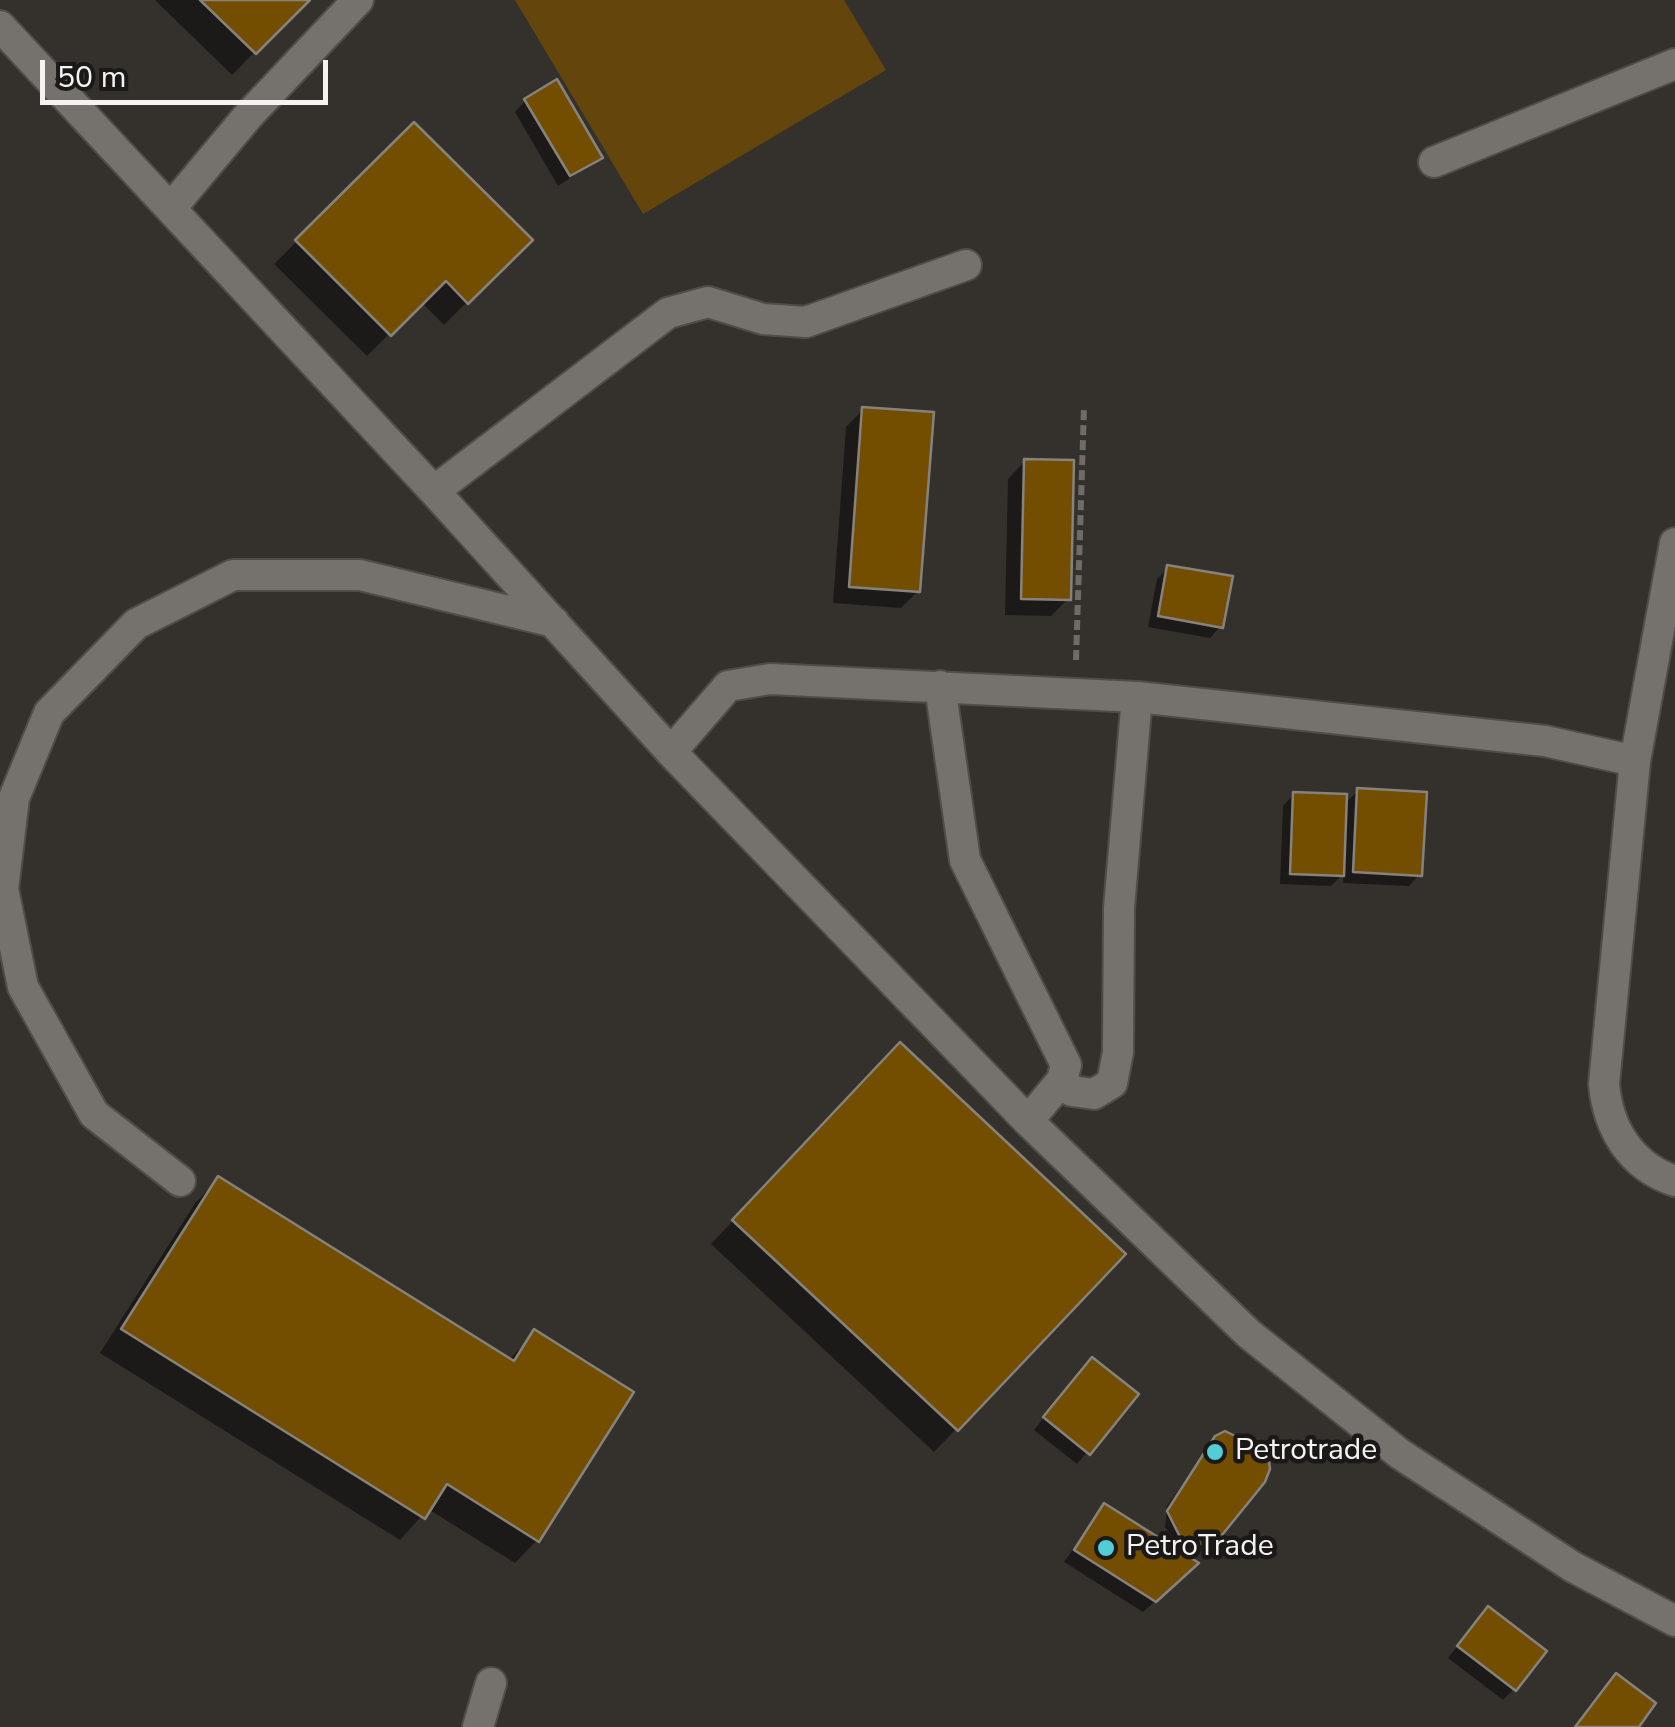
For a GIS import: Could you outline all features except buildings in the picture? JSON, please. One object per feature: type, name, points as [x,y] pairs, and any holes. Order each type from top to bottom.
[{"type":"street","points":[[170,208],[248,116],[358,0]]},
{"type":"street","points":[[0,26],[434,491],[671,752],[1028,1121],[1249,1334],[1400,1454],[1573,1567],[1675,1621]]},
{"type":"street","points":[[1434,162],[1675,64]]},
{"type":"street","points":[[434,491],[668,312],[708,302],[763,319],[806,322],[966,265]]},
{"type":"street","points":[[1675,543],[1635,761],[1605,1100],[1607,1115],[1623,1144],[1640,1162],[1675,1181]]},
{"type":"street","points":[[180,1181],[94,1114],[24,987],[3,889],[14,798],[49,713],[136,624],[232,575],[360,575],[554,622]]},
{"type":"street","points":[[671,752],[728,686],[770,679],[1137,696],[1546,741],[1635,761]]},
{"type":"street","points":[[940,686],[965,860],[1066,1065],[1062,1080],[1028,1121]]},
{"type":"street","points":[[1062,1080],[1072,1092],[1094,1094],[1112,1082],[1115,1067],[1119,908],[1137,696]]},
{"type":"street","points":[[478,1727],[491,1682]]},
{"type":"path","points":[[1076,694],[1084,406]]},
{"type":"shaded area","points":[[515,0],[844,0],[886,70],[643,214]]},
{"type":"place","name":"Petrotrade","points":[[1215,1452]]},
{"type":"place","name":"PetroTrade","points":[[1106,1548]]}]
